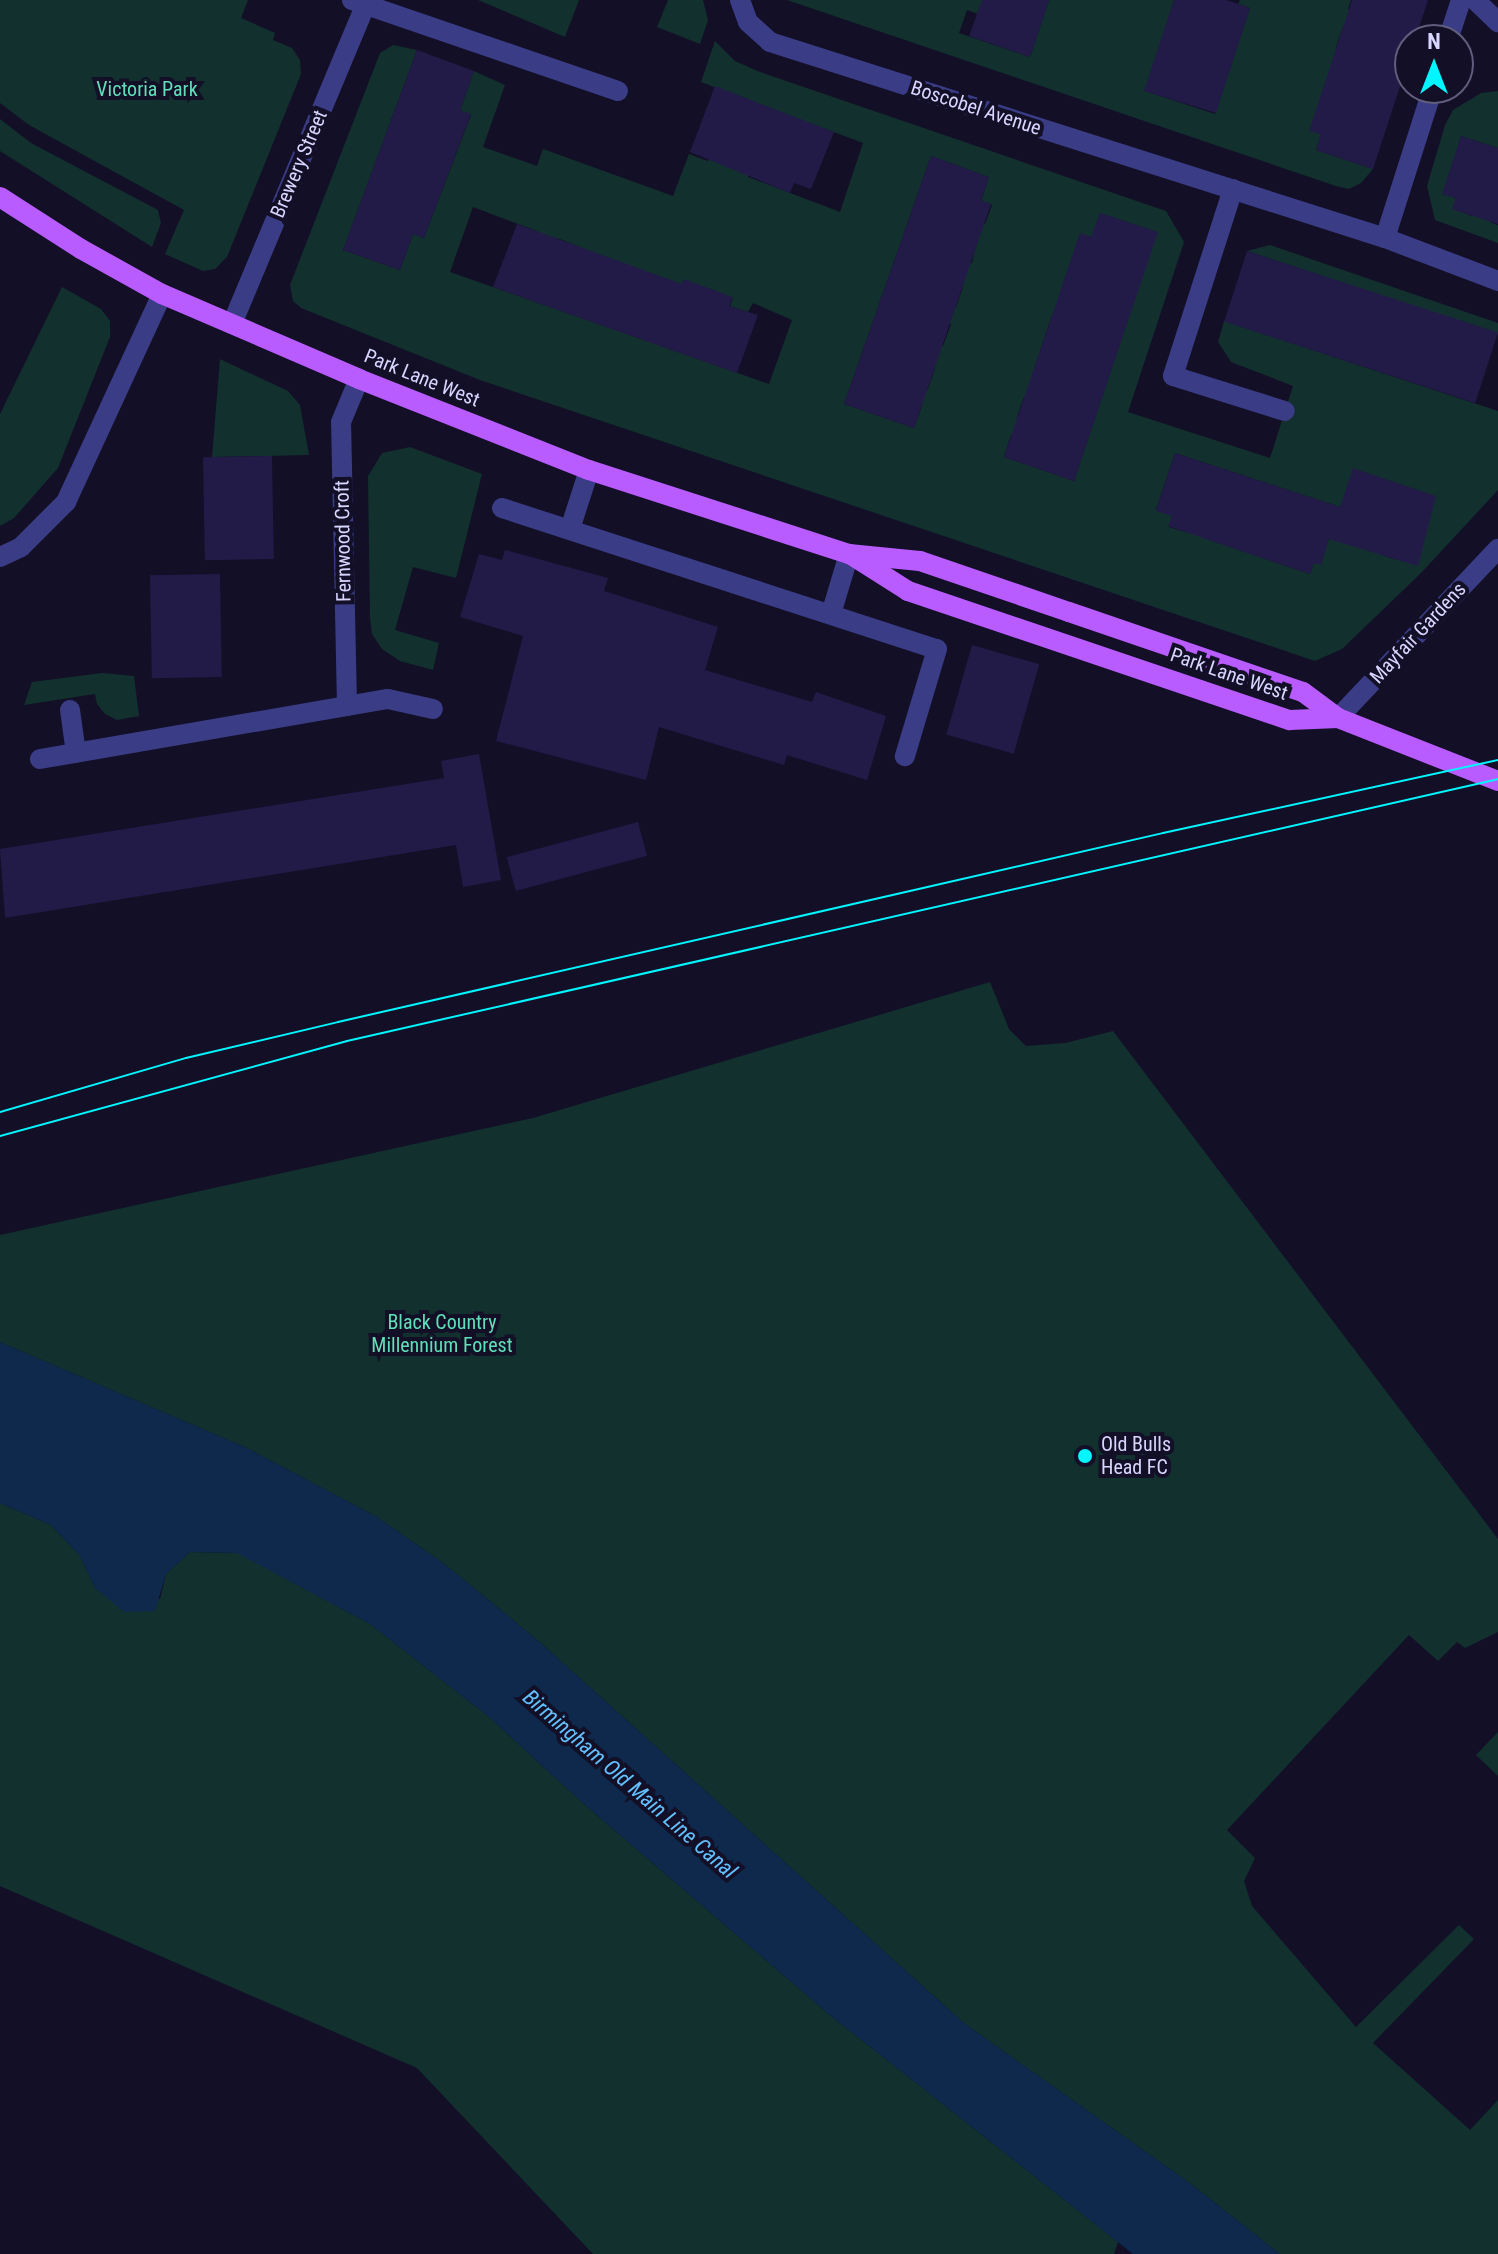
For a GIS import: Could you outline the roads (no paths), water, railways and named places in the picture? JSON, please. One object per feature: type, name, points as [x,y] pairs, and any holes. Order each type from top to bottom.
[{"type":"main road","name":"Park Lane West","points":[[0,197],[81,249],[162,294],[359,379],[589,470],[849,554],[920,561],[1303,692],[1338,718]]},
{"type":"main road","name":"Park Lane West","points":[[849,554],[908,591],[1290,720],[1338,718]]},
{"type":"main road","points":[[1338,718],[1498,781]]},
{"type":"street","name":"Boscobel Avenue","points":[[740,0],[748,22],[770,42],[1385,238],[1498,281]]},
{"type":"street","points":[[1453,24],[1461,0]]},
{"type":"street","points":[[1475,0],[1498,22]]},
{"type":"street","name":"Brewery Street","points":[[232,324],[359,2],[618,91]]},
{"type":"street","points":[[1385,238],[1428,104]]},
{"type":"street","points":[[1233,189],[1173,376],[1285,411]]},
{"type":"street","points":[[0,557],[21,547],[66,502],[162,294]]},
{"type":"street","name":"Fernwood Croft","points":[[347,706],[341,422],[359,379]]},
{"type":"street","points":[[570,529],[589,470]]},
{"type":"street","points":[[502,508],[937,649],[905,756]]},
{"type":"street","name":"Mayfair Gardens","points":[[1338,718],[1498,549]]},
{"type":"street","points":[[831,614],[849,554]]},
{"type":"street","points":[[40,759],[388,699],[433,709]]},
{"type":"street","points":[[70,710],[76,753]]},
{"type":"water","name":"Birmingham Old Main Line Canal","points":[[0,1342],[247,1448],[377,1517],[443,1563],[535,1638],[965,2024],[1191,2184],[1280,2254],[1133,2254],[831,2016],[585,1805],[489,1717],[370,1624],[237,1553],[190,1552],[166,1574],[155,1611],[124,1612],[95,1588],[80,1556],[51,1525],[0,1503]]},
{"type":"tram line","points":[[0,1112],[186,1058],[338,1022],[1163,833],[1498,760]]},
{"type":"tram line","points":[[0,1136],[347,1041],[1498,779]]},
{"type":"place","name":"Old Bulls Head FC","points":[[1085,1456]]},
{"type":"park label","name":"Victoria Park","points":[[147,89]]},
{"type":"park label","name":"Black Country Millennium Forest","points":[[442,1334]]}]
